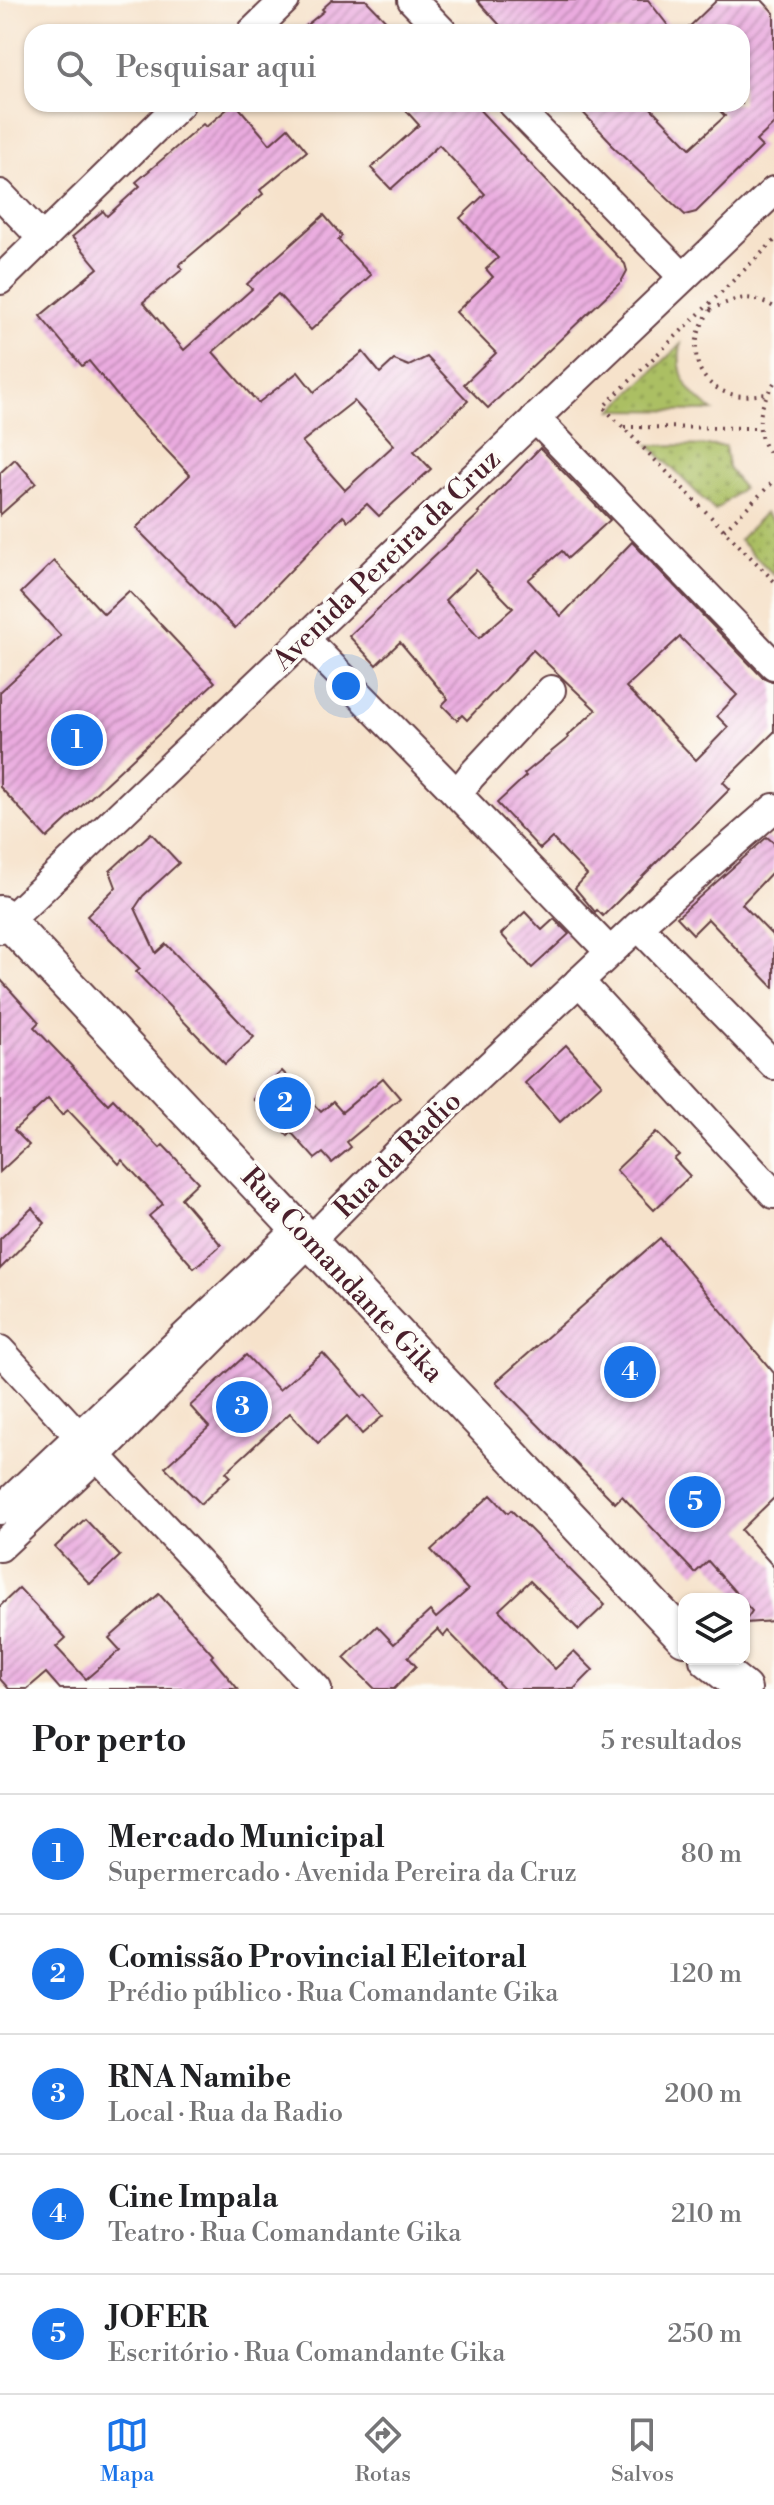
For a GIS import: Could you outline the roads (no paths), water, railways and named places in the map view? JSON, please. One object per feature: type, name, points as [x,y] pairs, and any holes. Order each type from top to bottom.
[{"type":"street","points":[[260,24],[285,0]]},
{"type":"street","points":[[412,0],[435,24]]},
{"type":"street","points":[[0,280],[172,112]]},
{"type":"street","points":[[521,112],[683,277]]},
{"type":"street","name":"Avenida Pereira da Cruz","points":[[3,921],[774,191]]},
{"type":"street","points":[[0,194],[43,239]]},
{"type":"street","points":[[535,418],[774,665]]},
{"type":"street","points":[[304,638],[610,952]]},
{"type":"street","points":[[457,794],[551,690]]},
{"type":"street","name":"Rua da Radio","points":[[0,1547],[88,1446],[305,1236],[638,926],[774,808]]},
{"type":"street","name":"Rua Comandante Gika","points":[[3,921],[678,1632]]},
{"type":"street","points":[[638,926],[774,1065]]},
{"type":"street","points":[[579,981],[774,1194]]},
{"type":"street","points":[[0,1350],[317,1689]]},
{"type":"street","name":"Rua da Radio","points":[[0,1510],[88,1446]]},
{"type":"street","points":[[704,1665],[721,1689]]},
{"type":"street","points":[[714,1665],[744,1689]]},
{"type":"place","name":"Mercado Municipal","points":[[77,740]]},
{"type":"place","name":"Comissão Provincial Eleitoral","points":[[285,1103]]},
{"type":"place","name":"Cine Impala","points":[[630,1372]]},
{"type":"place","name":"RNA Namibe","points":[[242,1407]]},
{"type":"place","name":"JOFER","points":[[695,1502]]}]
